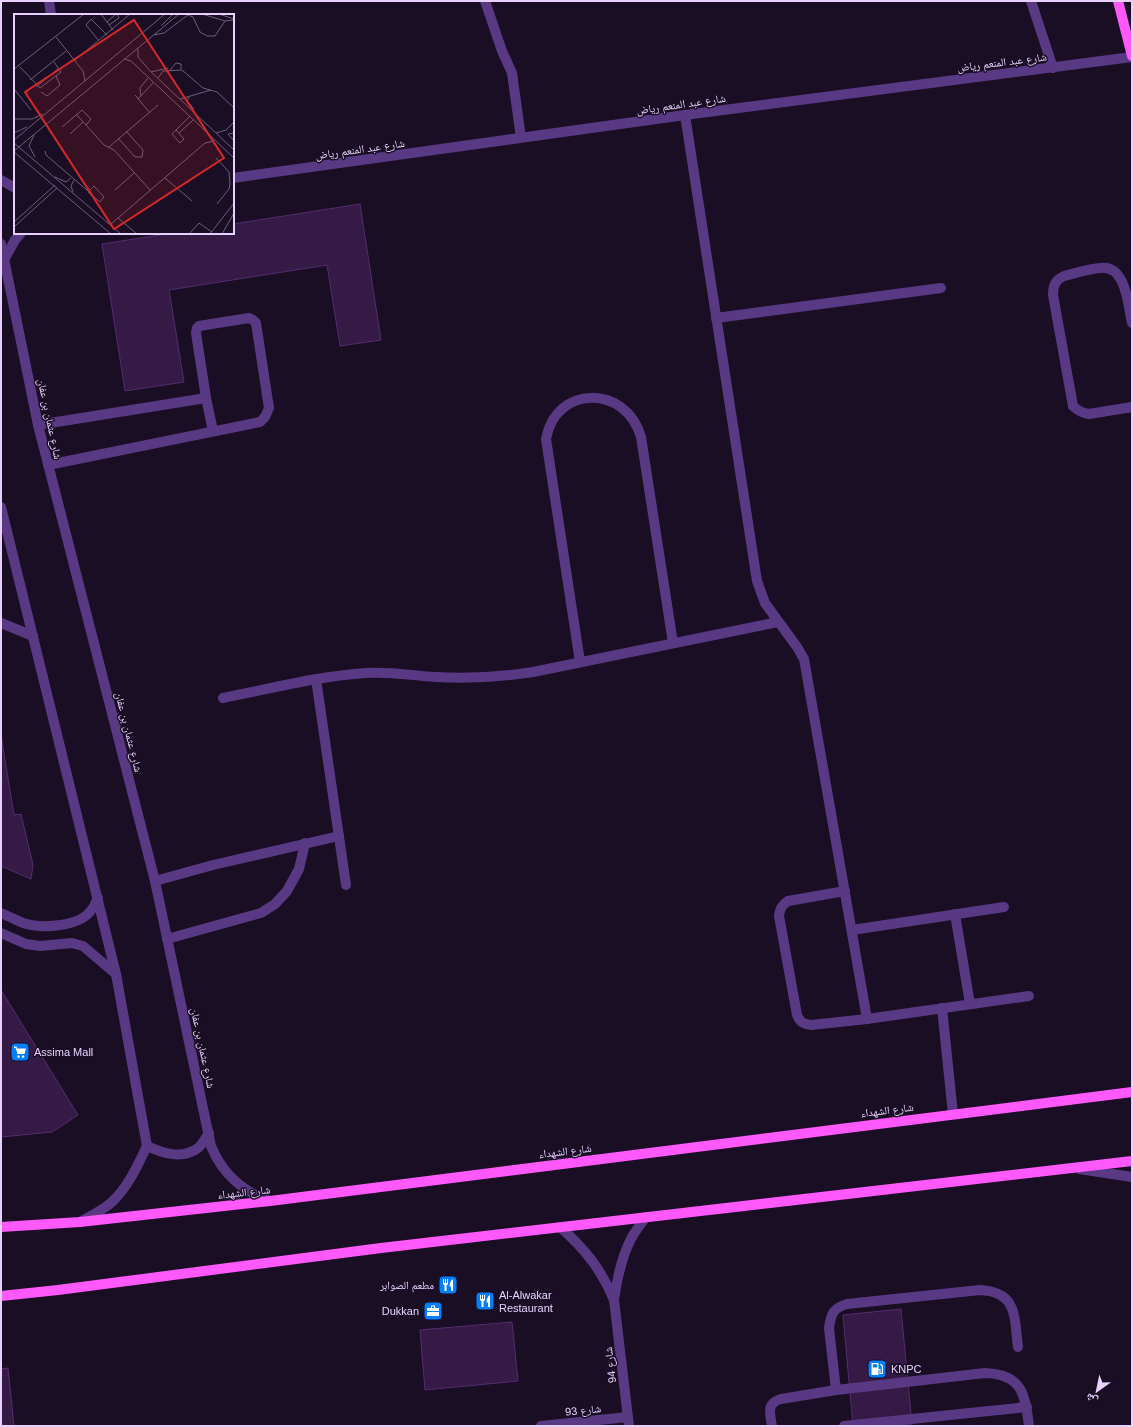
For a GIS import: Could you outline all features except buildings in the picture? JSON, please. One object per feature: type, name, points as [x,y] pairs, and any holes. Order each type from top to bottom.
[{"type":"main road","points":[[1118,1],[1132,57]]},
{"type":"main road","name":"شارع الشهداء","points":[[1,1227],[80,1222],[270,1201],[1132,1092]]},
{"type":"main road","points":[[1,1296],[381,1248],[1132,1162]]},
{"type":"street","points":[[49,1],[51,14]]},
{"type":"street","points":[[485,1],[502,51],[512,73],[521,138]]},
{"type":"street","points":[[1031,1],[1053,68]]},
{"type":"street","name":"شارع عبد المنعم رياض","points":[[234,178],[685,115],[1132,57]]},
{"type":"street","points":[[685,115],[757,581],[765,603],[804,659],[867,1019]]},
{"type":"street","points":[[1,180],[14,187]]},
{"type":"street","points":[[5,258],[14,240],[20,234]]},
{"type":"street","name":"شارع عثمان بن عفان","points":[[1,244],[38,425],[155,881],[211,1146],[216,1159],[230,1176],[257,1197],[270,1201]]},
{"type":"street","points":[[1132,323],[1123,284],[1116,271],[1108,268],[1101,268],[1064,276],[1059,278],[1055,283],[1053,295],[1073,406],[1077,411],[1089,414],[1132,407]]},
{"type":"street","points":[[716,318],[941,288]]},
{"type":"street","points":[[48,465],[260,422],[265,417],[269,408],[256,323],[249,318],[199,326],[197,328],[196,333],[212,431]]},
{"type":"street","points":[[38,425],[206,398]]},
{"type":"street","points":[[580,662],[546,439],[547,430],[559,412],[576,400],[586,398],[607,400],[617,404],[626,410],[638,427],[641,437],[673,643]]},
{"type":"street","points":[[1,507],[116,974],[147,1146],[134,1171],[112,1202],[97,1213],[80,1222]]},
{"type":"street","points":[[223,698],[316,679],[367,673],[468,679],[500,677],[533,672],[778,622]]},
{"type":"street","points":[[1,623],[33,636]]},
{"type":"street","points":[[316,679],[346,885]]},
{"type":"street","points":[[155,881],[213,865],[339,836]]},
{"type":"street","points":[[167,940],[261,913],[275,904],[287,891],[299,869],[305,843]]},
{"type":"street","points":[[845,890],[788,901],[782,904],[779,910],[780,923],[797,1015],[799,1020],[804,1024],[811,1025],[867,1019],[1029,996]]},
{"type":"street","points":[[1,913],[24,923],[46,926],[65,925],[79,920],[92,910],[98,898]]},
{"type":"street","points":[[852,930],[1004,907]]},
{"type":"street","points":[[955,914],[970,1004]]},
{"type":"street","points":[[1,933],[26,944],[40,946],[72,943],[83,946],[116,974]]},
{"type":"street","points":[[942,1008],[953,1114]]},
{"type":"street","points":[[147,1146],[163,1153],[176,1155],[187,1153],[198,1148],[209,1133]]},
{"type":"street","points":[[1075,1168],[1132,1177]]},
{"type":"street","name":"شارع 94","points":[[614,1300],[624,1254],[632,1238],[646,1217]]},
{"type":"street","name":"شارع 94","points":[[560,1227],[582,1247],[590,1257],[608,1285],[614,1300],[629,1421]]},
{"type":"street","points":[[836,1390],[830,1319],[833,1312],[840,1306],[847,1304],[980,1290],[992,1291],[1002,1296],[1010,1303],[1018,1347]]},
{"type":"street","points":[[772,1426],[770,1407],[776,1400],[836,1390],[985,1373],[996,1373],[1008,1377],[1016,1383],[1022,1391],[1027,1407],[1029,1426]]},
{"type":"street","points":[[844,1426],[1027,1407]]},
{"type":"street","name":"شارع 93","points":[[541,1426],[629,1421]]},
{"type":"place","name":"Assima Mall","points":[[20,1052]]},
{"type":"place","name":"مطعم الصوابر","points":[[448,1285]]},
{"type":"place","name":"Al-Alwakar Restaurant","points":[[485,1301]]},
{"type":"place","name":"Dukkan","points":[[433,1311]]},
{"type":"place","name":"KNPC","points":[[877,1369]]}]
